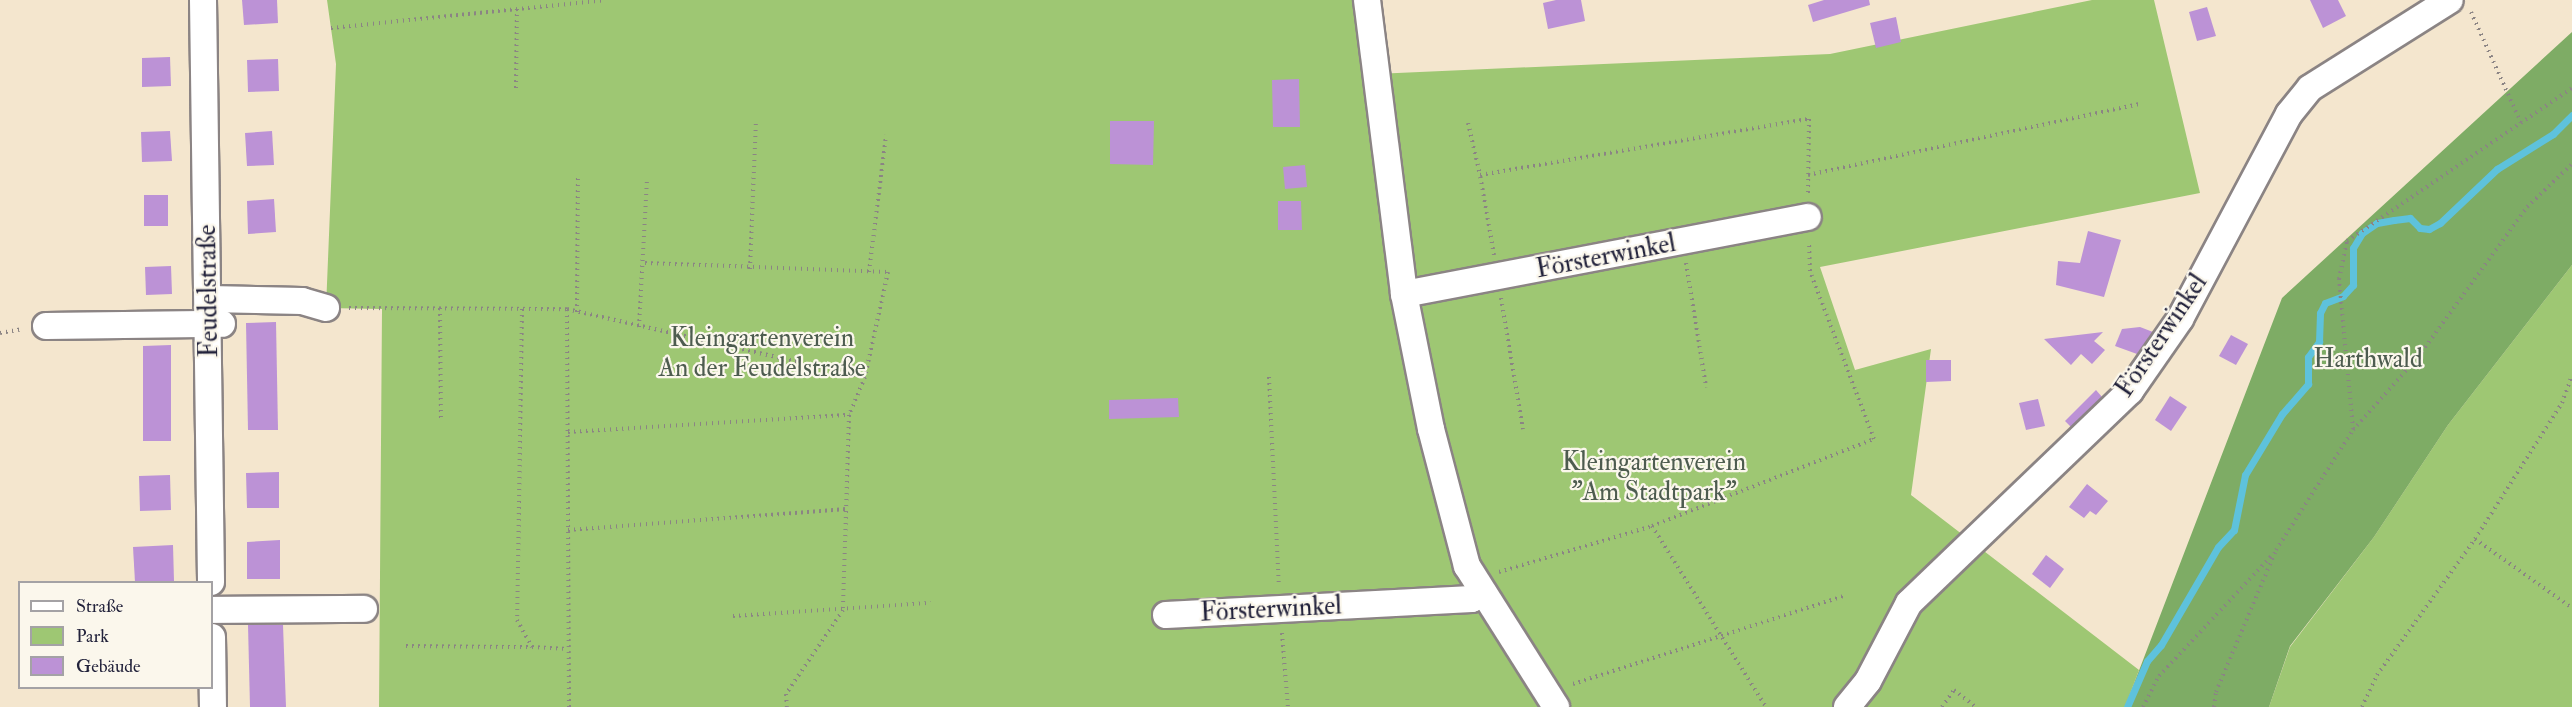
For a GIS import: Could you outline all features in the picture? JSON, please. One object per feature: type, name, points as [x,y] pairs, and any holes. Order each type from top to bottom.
[{"type":"street","name":"Feudelstraße","points":[[203,0],[214,316],[211,581]]},
{"type":"street","points":[[1367,0],[1404,294],[1431,429],[1467,566],[1556,707]]},
{"type":"street","name":"Försterwinkel","points":[[1847,707],[1868,681],[1909,603],[2130,391],[2180,320],[2289,114],[2310,88],[2450,0]]},
{"type":"street","name":"Försterwinkel","points":[[1404,294],[1808,217]]},
{"type":"street","points":[[46,326],[214,316],[302,301],[326,308]]},
{"type":"street","name":"Försterwinkel","points":[[1166,615],[1472,598],[1479,586]]},
{"type":"street","points":[[213,610],[364,609]]},
{"type":"street","points":[[213,689],[213,707]]},
{"type":"path","points":[[331,28],[605,0]]},
{"type":"path","points":[[2466,0],[2522,125]]},
{"type":"path","points":[[516,88],[517,9]]},
{"type":"path","points":[[2353,430],[2339,279],[2347,241],[2522,125],[2572,88]]},
{"type":"path","points":[[1808,175],[2140,104]]},
{"type":"path","points":[[1479,586],[1652,526],[1874,439],[1810,271],[1809,119],[1480,175]]},
{"type":"path","points":[[750,269],[756,121]]},
{"type":"path","points":[[1468,123],[1480,175],[1523,429]]},
{"type":"path","points":[[870,272],[886,135]]},
{"type":"path","points":[[2214,707],[2216,692],[2276,550],[2353,430],[2418,357],[2527,207],[2572,165]]},
{"type":"path","points":[[577,312],[578,175]]},
{"type":"path","points":[[639,327],[645,263],[647,180]]},
{"type":"path","points":[[1682,242],[1706,387]]},
{"type":"path","points":[[645,263],[750,269],[888,272],[865,377],[849,415],[843,610],[786,694],[787,707]]},
{"type":"path","points":[[326,308],[567,309],[865,377]]},
{"type":"path","points":[[440,309],[441,418]]},
{"type":"path","points":[[522,309],[517,621],[532,647]]},
{"type":"path","points":[[567,309],[569,707]]},
{"type":"path","points":[[2362,707],[2377,675],[2475,539],[2562,403],[2572,376]]},
{"type":"path","points":[[1269,377],[1280,610],[1288,707]]},
{"type":"path","points":[[568,432],[849,415]]},
{"type":"path","points":[[568,530],[846,509]]},
{"type":"path","points":[[1652,526],[1766,707]]},
{"type":"path","points":[[2475,539],[2572,608]]},
{"type":"path","points":[[2143,707],[2159,676],[2276,550]]},
{"type":"path","points":[[1573,684],[1720,634],[1844,596]]},
{"type":"path","points":[[733,616],[932,603]]},
{"type":"path","points":[[406,646],[568,649]]},
{"type":"path","points":[[1942,707],[1954,690],[1976,707]]},
{"type":"green space","points":[[327,0],[1367,0],[1375,74],[1830,54],[2092,0],[2154,0],[2200,193],[1820,267],[1855,370],[1931,349],[1911,495],[2139,670],[2125,707],[379,707],[382,309],[326,308],[336,64]]},
{"type":"green space","name":"Harthwald","points":[[2572,32],[2572,265],[2448,425],[2374,537],[2290,646],[2269,707],[2125,707],[2282,298]]},
{"type":"green space","points":[[2572,265],[2572,707],[2269,707],[2290,647],[2374,537],[2448,425]]},
{"type":"building","points":[[242,0],[277,0],[278,23],[244,25]]},
{"type":"building","points":[[1556,0],[1581,0],[1585,21],[1548,29],[1543,3]]},
{"type":"building","points":[[1824,0],[1869,0],[1870,5],[1813,22],[1808,5]]},
{"type":"building","points":[[2310,0],[2338,0],[2346,16],[2323,28]]},
{"type":"building","points":[[2207,7],[2216,36],[2197,41],[2189,12]]},
{"type":"building","points":[[1896,17],[1901,42],[1876,48],[1870,23]]},
{"type":"building","points":[[170,57],[171,86],[142,87],[142,58]]},
{"type":"building","points":[[278,59],[279,91],[248,92],[247,60]]},
{"type":"building","points":[[1299,79],[1300,127],[1273,127],[1272,80]]},
{"type":"building","points":[[1110,121],[1154,121],[1153,165],[1110,164]]},
{"type":"building","points":[[170,131],[172,161],[142,162],[141,132]]},
{"type":"building","points":[[272,131],[274,165],[247,166],[245,133]]},
{"type":"building","points":[[1305,165],[1307,187],[1285,189],[1283,167]]},
{"type":"building","points":[[144,195],[168,195],[168,226],[144,226]]},
{"type":"building","points":[[274,199],[276,232],[248,234],[247,201]]},
{"type":"building","points":[[1278,201],[1301,201],[1302,230],[1278,230]]},
{"type":"building","points":[[2088,231],[2121,240],[2104,297],[2056,285],[2058,261],[2080,263]]},
{"type":"building","points":[[171,266],[172,294],[146,295],[145,267]]},
{"type":"building","points":[[276,322],[278,430],[248,430],[246,323]]},
{"type":"building","points":[[2140,327],[2153,332],[2137,354],[2115,346],[2122,329]]},
{"type":"building","points":[[2103,332],[2094,341],[2105,350],[2092,364],[2081,354],[2071,365],[2044,339]]},
{"type":"building","points":[[2231,335],[2248,344],[2236,365],[2219,356]]},
{"type":"building","points":[[171,345],[171,441],[143,441],[143,346]]},
{"type":"building","points":[[1926,360],[1951,360],[1951,381],[1926,382]]},
{"type":"building","points":[[2096,390],[2102,397],[2071,427],[2065,421]]},
{"type":"building","points":[[2170,396],[2187,407],[2171,431],[2155,420]]},
{"type":"building","points":[[1178,398],[1179,417],[1109,419],[1109,400]]},
{"type":"building","points":[[2038,399],[2045,426],[2026,430],[2019,403]]},
{"type":"building","points":[[279,472],[279,508],[247,508],[246,473]]},
{"type":"building","points":[[170,475],[171,510],[140,511],[139,476]]},
{"type":"building","points":[[2087,484],[2108,501],[2096,515],[2090,511],[2084,518],[2069,507]]},
{"type":"building","points":[[280,540],[280,579],[247,579],[247,542]]},
{"type":"building","points":[[173,545],[174,581],[135,581],[133,547]]},
{"type":"building","points":[[2046,555],[2064,569],[2050,588],[2032,574]]},
{"type":"building","points":[[248,625],[283,625],[286,707],[250,707]]},
{"type":"waterway","points":[[2127,707],[2147,661],[2161,645],[2218,547],[2234,530],[2245,475],[2282,414],[2308,384],[2308,357],[2319,342],[2320,313],[2325,303],[2343,296],[2353,285],[2353,248],[2362,233],[2377,223],[2394,220],[2410,218],[2420,228],[2429,229],[2440,223],[2497,169],[2553,134],[2572,115]]},
{"type":"park label","name":"Kleingartenverein An der Feudelstraße","points":[[762,354]]},
{"type":"park label","name":"Kleingartenverein \"Am Stadtpark\"","points":[[1654,478]]}]
